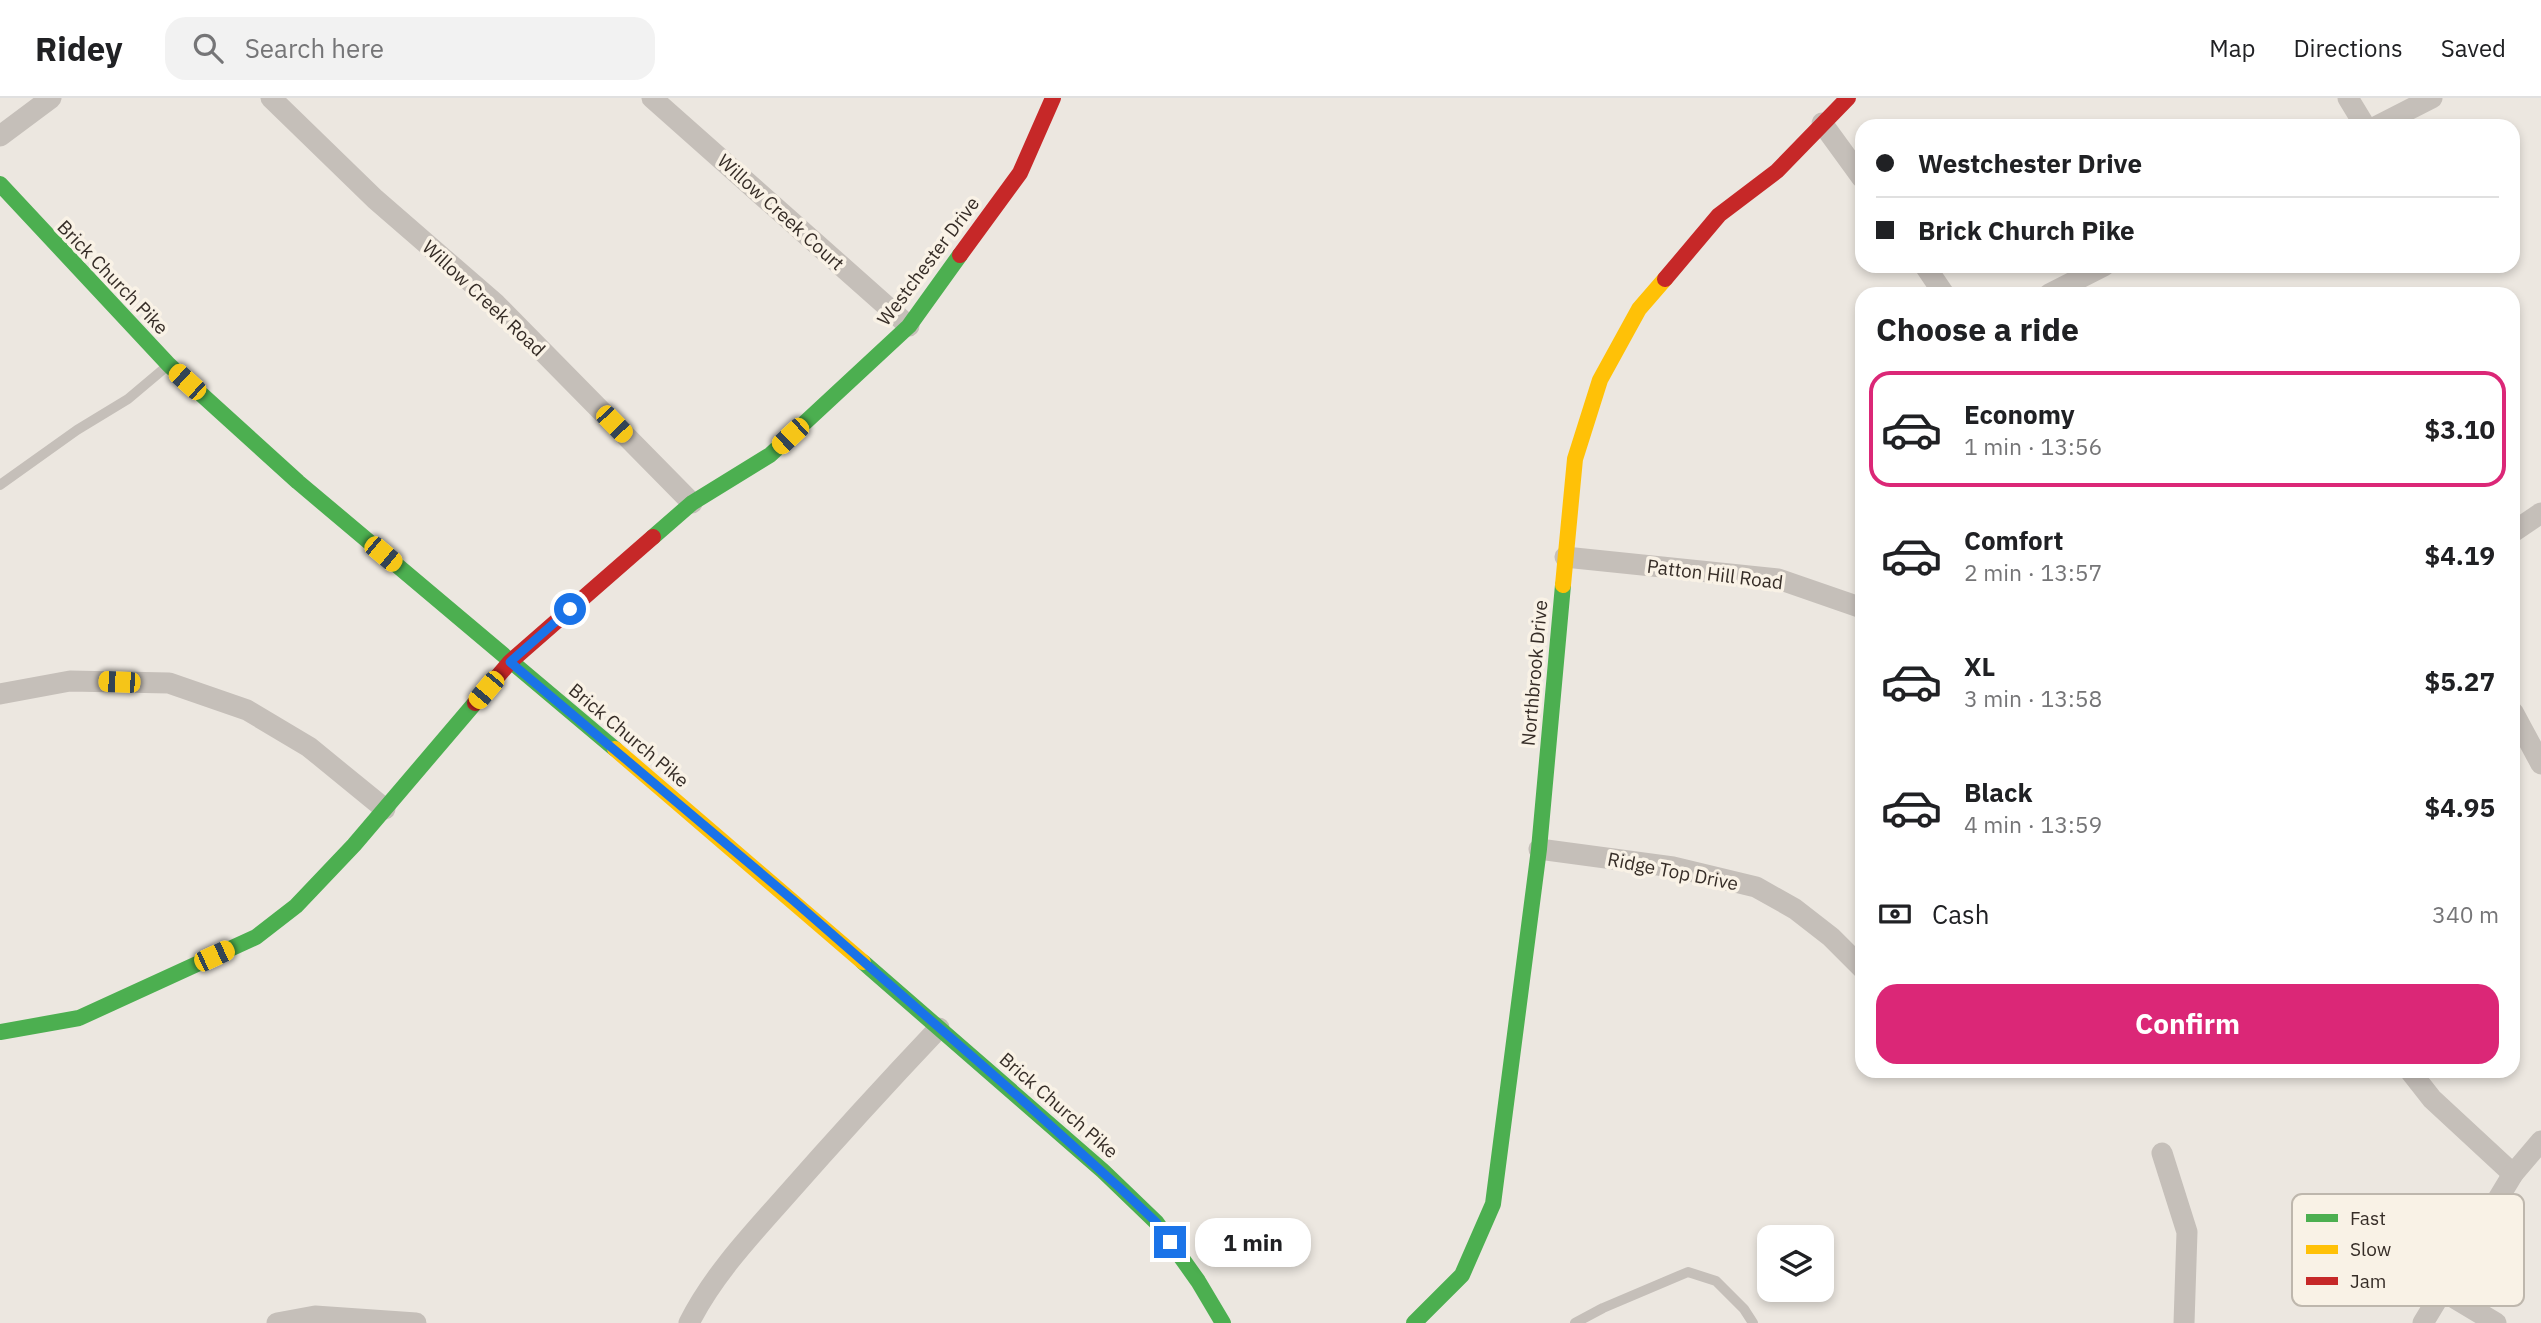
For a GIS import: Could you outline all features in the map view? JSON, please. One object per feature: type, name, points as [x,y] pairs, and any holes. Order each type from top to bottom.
[{"type":"street","points":[[0,136],[51,98]]},
{"type":"street","name":"Willow Creek Road","points":[[271,98],[375,199],[496,304],[692,503]]},
{"type":"street","name":"Willow Creek Court","points":[[652,98],[909,326]]},
{"type":"street","name":"Westchester Drive","points":[[0,1031],[79,1018],[256,937],[296,906],[385,809],[510,662],[692,503],[770,455],[909,326],[1020,173],[1053,98]]},
{"type":"street","name":"Northbrook Drive","points":[[1414,1323],[1462,1275],[1493,1204],[1539,849],[1575,459],[1600,380],[1639,309],[1719,215],[1777,171],[1847,98]]},
{"type":"street","points":[[2348,98],[2361,119]]},
{"type":"street","points":[[2390,119],[2432,98]]},
{"type":"street","points":[[1822,123],[1855,168]]},
{"type":"street","name":"Brick Church Pike","points":[[0,184],[169,365],[298,482],[794,901],[1103,1171],[1156,1222],[1198,1281],[1223,1323]]},
{"type":"street","points":[[2063,287],[2090,273]]},
{"type":"street","points":[[2520,529],[2541,513]]},
{"type":"street","name":"Patton Hill Road","points":[[1565,557],[1778,579],[1855,606]]},
{"type":"street","points":[[0,694],[70,681],[169,683],[247,710],[309,747],[385,809]]},
{"type":"street","points":[[2520,725],[2541,764]]},
{"type":"street","name":"Ridge Top Drive","points":[[1539,849],[1673,867],[1756,887],[1796,909],[1831,937],[1855,961]]},
{"type":"street","points":[[689,1323],[698,1304],[751,1236],[939,1028]]},
{"type":"street","points":[[2415,1078],[2432,1100],[2513,1174]]},
{"type":"street","points":[[2501,1194],[2513,1174],[2541,1141]]},
{"type":"street","points":[[2162,1153],[2187,1232],[2184,1323]]},
{"type":"street","points":[[2423,1323],[2432,1306]]},
{"type":"street","points":[[2468,1306],[2496,1323]]},
{"type":"street","points":[[277,1323],[315,1316],[416,1323]]},
{"type":"lane","points":[[0,485],[77,430],[128,399],[169,365]]},
{"type":"lane","points":[[1575,1323],[1603,1308],[1688,1272],[1716,1281],[1744,1309],[1753,1323]]},
{"type":"traffic: fast","points":[[0,184],[169,365],[298,482],[615,749]]},
{"type":"traffic: fast","points":[[653,537],[692,503],[770,455],[909,326],[960,255]]},
{"type":"traffic: fast","points":[[1414,1323],[1462,1275],[1493,1204],[1539,849],[1563,585]]},
{"type":"traffic: fast","points":[[0,1032],[79,1018],[256,937],[296,906],[354,845],[475,703]]},
{"type":"traffic: fast","points":[[863,962],[1103,1171],[1156,1222],[1198,1281],[1223,1323]]},
{"type":"traffic: slow","points":[[1563,585],[1575,459],[1600,380],[1639,309],[1665,279]]},
{"type":"traffic: slow","points":[[615,749],[863,962]]},
{"type":"traffic: jam","points":[[960,255],[1020,173],[1053,98]]},
{"type":"traffic: jam","points":[[1665,279],[1719,215],[1777,171],[1848,98]]},
{"type":"traffic: jam","points":[[475,703],[510,662],[653,537]]},
{"type":"route","points":[[570,609],[510,662],[794,901],[1103,1171],[1156,1222],[1170,1242]]}]
